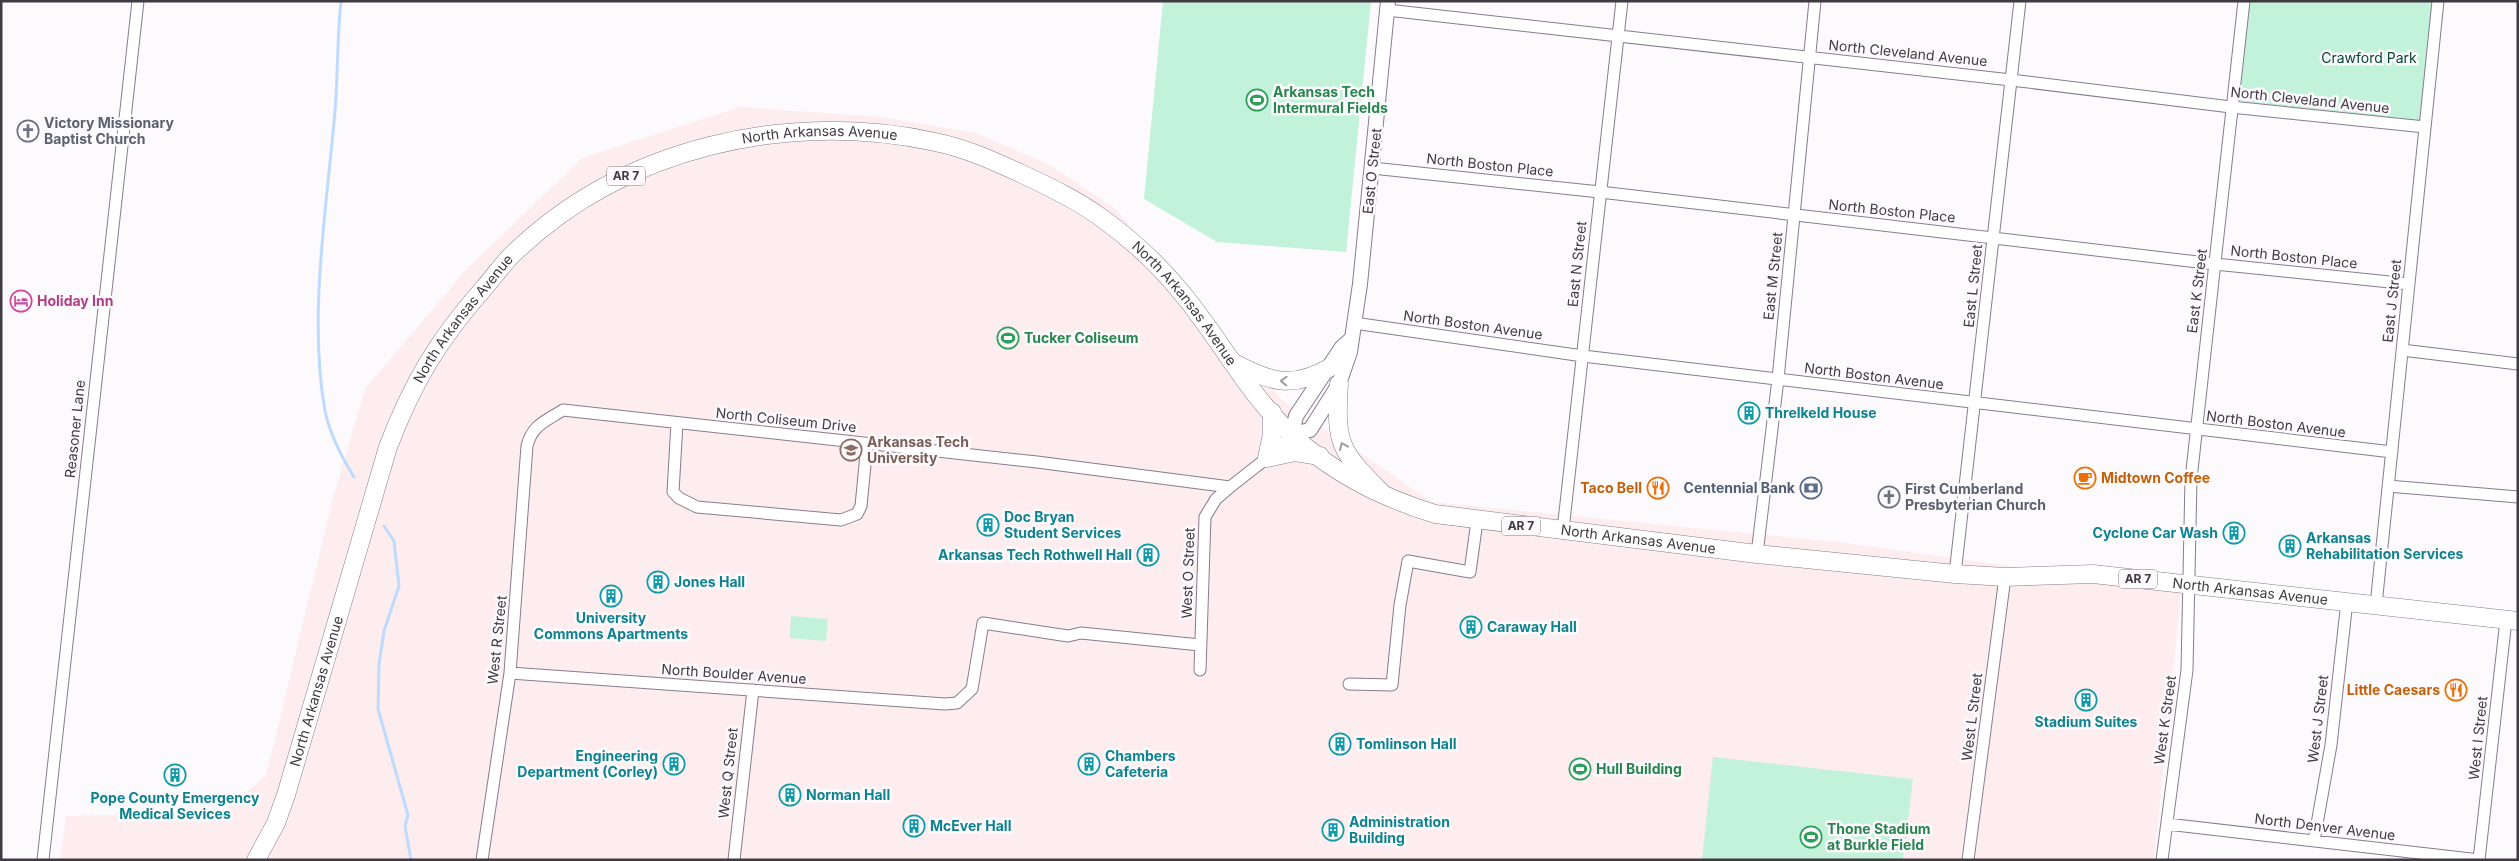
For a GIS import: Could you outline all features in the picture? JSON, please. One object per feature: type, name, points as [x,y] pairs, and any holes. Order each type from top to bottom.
[{"type":"main road","name":"North Arkansas Avenue","points":[[256,860],[276,823],[286,795],[388,447],[410,392],[449,328],[514,253],[559,217],[614,181],[676,156],[740,137],[806,131],[871,132],[936,142],[994,161],[1050,187],[1104,219],[1151,259],[1181,292],[1232,362],[1292,434],[1351,478],[1385,496],[1435,514],[1477,521],[1757,554],[1955,574],[2005,577],[2093,574],[2512,620]]},
{"type":"main road","points":[[1232,362],[1264,378],[1281,382],[1304,380],[1329,368]]},
{"type":"main road","points":[[1339,384],[1336,420],[1342,444],[1357,467],[1385,496]]},
{"type":"main road","points":[[1272,412],[1272,434],[1267,458],[1295,452],[1320,456]]},
{"type":"street","name":"Reasoner Lane","points":[[43,860],[138,1]]},
{"type":"street","name":"East N Street","points":[[1563,530],[1622,1]]},
{"type":"street","name":"East M Street","points":[[1757,554],[1778,379],[1815,1]]},
{"type":"street","name":"East L Street","points":[[1955,574],[1976,403],[2020,1]]},
{"type":"street","name":"East K Street","points":[[2190,584],[2190,479],[2244,1]]},
{"type":"street","name":"East J Street","points":[[2376,605],[2438,1]]},
{"type":"street","name":"North Cleveland Avenue","points":[[1388,5],[1618,35],[2232,107],[2425,127]]},
{"type":"street","name":"East O Street","points":[[1350,340],[1342,347],[1296,416],[1292,434],[1310,430],[1339,384],[1350,352],[1350,340],[1360,284],[1388,5]]},
{"type":"street","name":"North Boston Place","points":[[1372,168],[1600,192],[2215,264],[2409,284]]},
{"type":"street","name":"North Boston Avenue","points":[[1354,323],[1582,356],[2392,452]]},
{"type":"street","points":[[2402,350],[2518,364]]},
{"type":"street","name":"North Coliseum Drive","points":[[538,424],[563,410],[1094,469],[1230,487]]},
{"type":"street","points":[[677,423],[673,492],[679,498],[697,507],[841,520],[857,514],[861,506],[867,444]]},
{"type":"street","name":"West R Street","points":[[482,860],[510,673],[527,446],[538,424]]},
{"type":"street","name":"West O Street","points":[[1200,670],[1206,518],[1216,499],[1267,458],[1292,434]]},
{"type":"street","points":[[2388,486],[2518,497]]},
{"type":"street","points":[[1349,684],[1392,685],[1400,605],[1408,561],[1470,572],[1477,521]]},
{"type":"street","name":"West L Street","points":[[1968,860],[2005,577]]},
{"type":"street","name":"West K Street","points":[[2162,860],[2187,670],[2190,584]]},
{"type":"street","name":"West J Street","points":[[2314,840],[2331,745],[2347,601]]},
{"type":"street","name":"West I Street","points":[[2480,860],[2512,620]]},
{"type":"street","name":"North Boulder Avenue","points":[[510,673],[957,703],[972,689],[983,623],[1068,636],[1081,633],[1200,645]]},
{"type":"street","name":"West Q Street","points":[[734,860],[753,690]]},
{"type":"street","name":"North Denver Avenue","points":[[2167,824],[2480,860]]},
{"type":"shaded area","name":"Arkansas Tech University","points":[[740,107],[882,117],[975,133],[1050,165],[1116,209],[1231,346],[1283,401],[1432,502],[1846,543],[2181,590],[2154,860],[60,860],[66,816],[221,812],[266,776],[333,498],[365,389],[464,272],[582,158]]},
{"type":"green space","name":"Arkansas Tech Intermural Fields","points":[[1163,1],[1371,1],[1346,252],[1217,242],[1144,199]]},
{"type":"green space","name":"Crawford Park","points":[[2249,1],[2433,1],[2420,121],[2238,101]]},
{"type":"green space","points":[[791,616],[828,619],[826,641],[790,638]]},
{"type":"green space","points":[[1713,757],[1913,779],[1903,860],[1702,860]]},
{"type":"waterway","points":[[341,1],[335,111],[321,261],[318,338],[320,375],[327,420],[336,445],[354,477]]},
{"type":"waterway","points":[[384,526],[394,541],[399,586],[384,631],[379,664],[378,709],[408,815],[405,826],[411,860]]},
{"type":"place","name":"Arkansas Tech Intermural Fields","points":[[1257,100]]},
{"type":"place","name":"Victory Missionary Baptist Church","points":[[28,131]]},
{"type":"place","name":"Holiday Inn","points":[[21,301]]},
{"type":"place","name":"Tucker Coliseum","points":[[1008,338]]},
{"type":"place","name":"Threlkeld House","points":[[1749,413]]},
{"type":"place","name":"Arkansas Tech University","points":[[851,450]]},
{"type":"place","name":"Midtown Coffee","points":[[2085,478]]},
{"type":"place","name":"Taco Bell","points":[[1658,488]]},
{"type":"place","name":"Centennial Bank","points":[[1811,488]]},
{"type":"place","name":"First Cumberland Presbyterian Church","points":[[1889,497]]},
{"type":"place","name":"Doc Bryan Student Services","points":[[988,525]]},
{"type":"place","name":"Cyclone Car Wash","points":[[2234,533]]},
{"type":"place","name":"Arkansas Rehabilitation Services","points":[[2290,546]]},
{"type":"place","name":"Arkansas Tech Rothwell Hall","points":[[1148,555]]},
{"type":"place","name":"Jones Hall","points":[[658,582]]},
{"type":"place","name":"University Commons Apartments","points":[[611,596]]},
{"type":"place","name":"Caraway Hall","points":[[1471,627]]},
{"type":"place","name":"Little Caesars","points":[[2456,690]]},
{"type":"place","name":"Stadium Suites","points":[[2086,700]]},
{"type":"place","name":"Tomlinson Hall","points":[[1340,744]]},
{"type":"place","name":"Engineering Department (Corley)","points":[[674,764]]},
{"type":"place","name":"Chambers Cafeteria","points":[[1089,764]]},
{"type":"place","name":"Hull Building","points":[[1580,769]]},
{"type":"place","name":"Pope County Emergency Medical Sevices","points":[[175,775]]},
{"type":"place","name":"Norman Hall","points":[[790,795]]},
{"type":"place","name":"McEver Hall","points":[[914,826]]},
{"type":"place","name":"Administration Building","points":[[1333,830]]},
{"type":"place","name":"Thone Stadium at Burkle Field","points":[[1811,837]]}]
